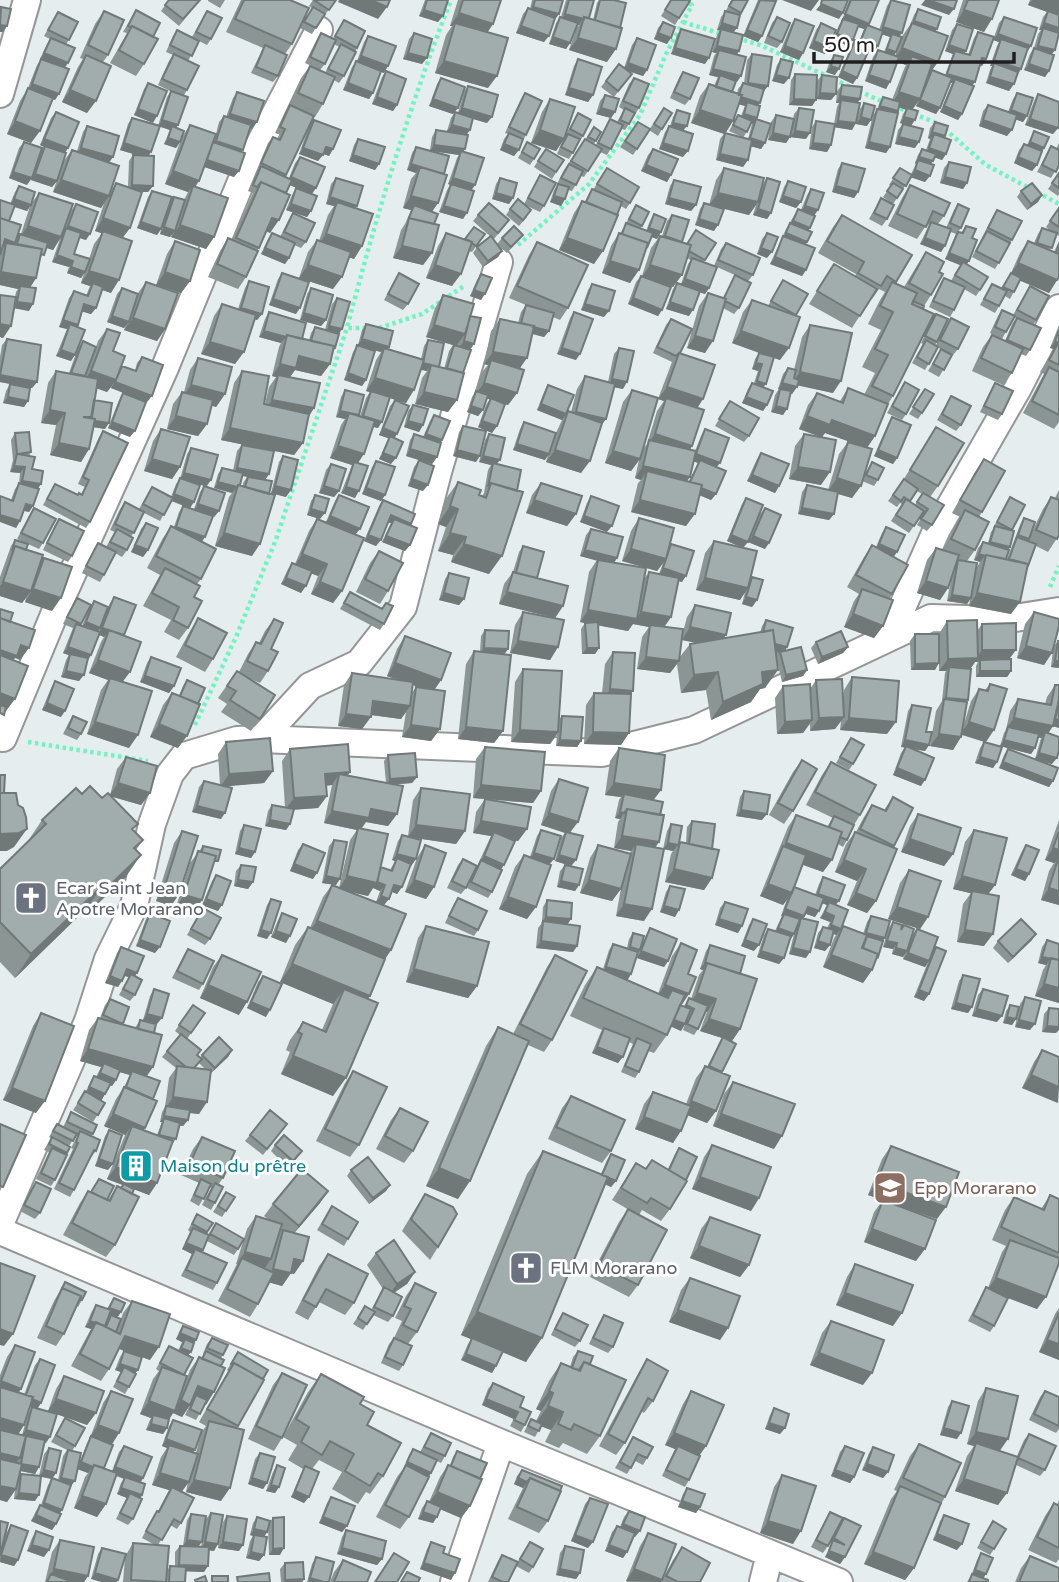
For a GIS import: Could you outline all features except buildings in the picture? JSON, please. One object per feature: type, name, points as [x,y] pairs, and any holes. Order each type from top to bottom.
[{"type":"street","points":[[0,94],[27,0]]},
{"type":"street","points":[[4,738],[56,610],[164,370],[245,172],[318,30]]},
{"type":"street","points":[[261,739],[310,686],[359,663],[403,607],[438,472],[499,262]]},
{"type":"street","points":[[889,637],[937,529],[1018,388],[1059,308]]},
{"type":"street","points":[[0,1224],[88,1021],[108,959],[134,906],[152,824],[170,774],[180,761],[237,740],[261,739],[602,753],[694,730],[931,618],[1002,620],[1059,611]]},
{"type":"street","points":[[0,1231],[501,1444],[836,1581]]},
{"type":"street","points":[[454,1582],[501,1444]]},
{"type":"street","points":[[764,1582],[770,1554]]},
{"type":"path","points":[[4,738],[180,761],[275,542],[347,328],[372,232],[426,64],[451,0]]},
{"type":"path","points":[[499,262],[589,184],[640,115],[692,5],[681,0]]},
{"type":"path","points":[[683,22],[760,45],[875,99],[939,124],[986,165],[1059,204]]},
{"type":"path","points":[[347,328],[380,328],[422,314],[465,286]]},
{"type":"place","name":"Ecar Saint Jean Apotre Morarano","points":[[31,898]]},
{"type":"place","name":"Maison du prêtre","points":[[136,1166]]},
{"type":"place","name":"Epp Morarano","points":[[890,1188]]},
{"type":"place","name":"FLM Morarano","points":[[526,1268]]}]
